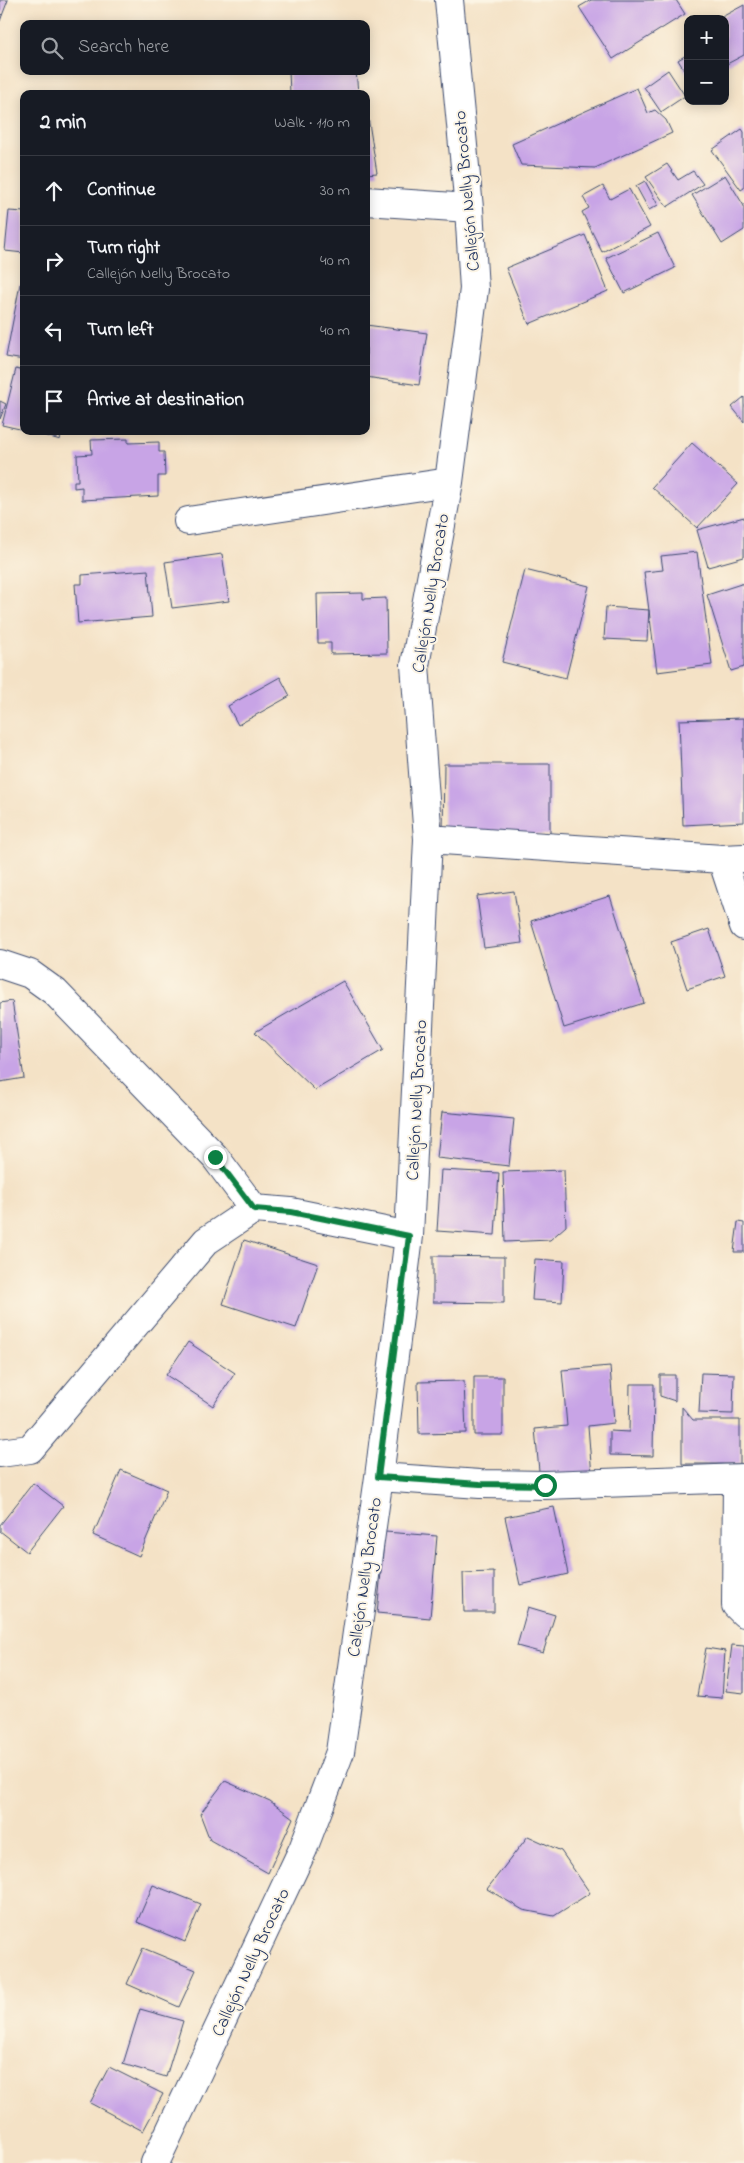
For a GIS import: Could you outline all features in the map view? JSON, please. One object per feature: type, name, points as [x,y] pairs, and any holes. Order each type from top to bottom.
[{"type":"street","name":"Callejón Nelly Brocato","points":[[156,2163],[303,1848],[340,1752],[378,1477],[409,1236],[428,839],[414,665],[449,482],[474,289],[469,208],[450,0]]},
{"type":"street","points":[[370,201],[469,208]]},
{"type":"street","points":[[188,521],[449,482]]},
{"type":"street","points":[[428,839],[733,858],[744,926]]},
{"type":"street","points":[[0,964],[30,974],[54,992],[215,1157],[254,1209]]},
{"type":"street","points":[[0,1453],[30,1448],[206,1241],[254,1209],[291,1212],[409,1236]]},
{"type":"street","points":[[378,1477],[480,1484],[545,1485],[740,1478],[736,1605],[744,1613]]},
{"type":"building","points":[[0,0],[8,0],[0,21]]},
{"type":"building","points":[[591,0],[676,0],[685,14],[613,59],[579,7]]},
{"type":"building","points":[[744,5],[744,55],[729,63],[729,15],[725,15]]},
{"type":"building","points":[[684,56],[684,70],[678,60]]},
{"type":"building","points":[[668,70],[684,97],[661,112],[644,87]]},
{"type":"building","points":[[289,75],[356,75],[358,90],[290,90]]},
{"type":"building","points":[[637,88],[648,113],[655,110],[666,120],[672,133],[595,168],[521,165],[512,144]]},
{"type":"building","points":[[370,129],[377,173],[370,174]]},
{"type":"building","points":[[742,129],[744,132],[744,188],[741,190],[712,150]]},
{"type":"building","points":[[667,164],[678,180],[693,171],[703,184],[667,207],[646,177]]},
{"type":"building","points":[[725,175],[744,206],[744,230],[722,244],[692,195]]},
{"type":"building","points":[[645,181],[658,205],[649,210],[636,186]]},
{"type":"building","points":[[603,186],[610,199],[629,189],[650,227],[602,252],[582,212],[589,208],[583,197]]},
{"type":"building","points":[[9,211],[20,212],[20,253],[5,251]]},
{"type":"building","points":[[658,233],[675,268],[624,293],[606,258]]},
{"type":"building","points":[[585,235],[608,291],[529,324],[506,268]]},
{"type":"building","points":[[20,284],[20,359],[6,357]]},
{"type":"building","points":[[370,326],[427,333],[419,385],[370,378]]},
{"type":"building","points":[[16,369],[20,370],[20,429],[2,425]]},
{"type":"building","points":[[744,397],[744,422],[732,407]]},
{"type":"building","points":[[0,401],[6,404],[0,419]]},
{"type":"building","points":[[43,435],[61,435],[60,440]]},
{"type":"building","points":[[128,439],[128,443],[159,442],[159,452],[164,452],[165,476],[158,476],[158,496],[82,500],[82,487],[74,488],[74,481],[78,481],[77,455],[92,454],[91,440]]},
{"type":"building","points":[[692,443],[738,484],[697,528],[652,487]]},
{"type":"building","points":[[744,517],[744,557],[708,567],[697,530]]},
{"type":"building","points":[[697,552],[712,665],[657,672],[644,572],[663,570],[661,556]]},
{"type":"building","points":[[222,554],[229,601],[172,608],[165,562]]},
{"type":"building","points":[[148,570],[152,617],[78,623],[75,584],[82,584],[82,575]]},
{"type":"building","points":[[525,570],[589,586],[566,678],[502,662]]},
{"type":"building","points":[[744,583],[744,667],[731,671],[707,595]]},
{"type":"building","points":[[363,593],[363,599],[386,598],[387,653],[331,654],[331,643],[318,643],[317,594]]},
{"type":"building","points":[[606,607],[649,610],[647,641],[604,639]]},
{"type":"building","points":[[280,677],[290,696],[238,725],[228,706]]},
{"type":"building","points":[[744,718],[744,822],[683,825],[679,720]]},
{"type":"building","points":[[444,764],[550,764],[550,835],[443,834]]},
{"type":"building","points":[[514,891],[522,943],[484,948],[477,896]]},
{"type":"building","points":[[610,896],[644,1003],[564,1028],[531,921]]},
{"type":"building","points":[[709,929],[725,976],[687,989],[671,942]]},
{"type":"building","points":[[343,981],[383,1050],[315,1090],[255,1032]]},
{"type":"building","points":[[12,1001],[24,1078],[0,1082],[0,1003]]},
{"type":"building","points":[[442,1112],[514,1119],[509,1166],[437,1158]]},
{"type":"building","points":[[441,1170],[499,1173],[495,1235],[437,1231]]},
{"type":"building","points":[[564,1170],[566,1226],[550,1240],[505,1242],[503,1172]]},
{"type":"building","points":[[738,1222],[744,1223],[744,1252],[734,1252]]},
{"type":"building","points":[[244,1240],[318,1264],[296,1328],[223,1304]]},
{"type":"building","points":[[433,1256],[504,1257],[504,1303],[433,1302]]},
{"type":"building","points":[[535,1259],[564,1261],[562,1302],[532,1300]]},
{"type":"building","points":[[188,1342],[235,1373],[213,1406],[166,1375]]},
{"type":"building","points":[[610,1366],[614,1423],[588,1426],[592,1476],[540,1481],[535,1429],[567,1426],[562,1370]]},
{"type":"building","points":[[701,1373],[734,1374],[733,1414],[699,1413]]},
{"type":"building","points":[[660,1375],[675,1375],[675,1401],[660,1396]]},
{"type":"building","points":[[474,1377],[503,1377],[503,1435],[474,1435]]},
{"type":"building","points":[[464,1381],[466,1433],[419,1434],[418,1382]]},
{"type":"building","points":[[630,1384],[654,1384],[653,1456],[610,1455],[610,1431],[629,1432]]},
{"type":"building","points":[[682,1407],[693,1420],[740,1420],[740,1464],[682,1464]]},
{"type":"building","points":[[121,1470],[167,1490],[139,1556],[93,1535]]},
{"type":"building","points":[[33,1483],[63,1506],[27,1552],[0,1531],[0,1525]]},
{"type":"building","points":[[554,1507],[568,1574],[520,1585],[505,1517]]},
{"type":"building","points":[[385,1532],[437,1536],[430,1618],[377,1613]]},
{"type":"building","points":[[494,1572],[494,1612],[464,1612],[463,1573]]},
{"type":"building","points":[[528,1607],[555,1615],[543,1653],[517,1646]]},
{"type":"building","points":[[732,1645],[744,1646],[744,1693],[726,1691]]},
{"type":"building","points":[[706,1648],[725,1651],[722,1698],[697,1696]]},
{"type":"building","points":[[225,1781],[270,1801],[293,1818],[268,1873],[210,1840],[200,1814]]},
{"type":"building","points":[[528,1836],[561,1851],[590,1893],[554,1916],[523,1910],[487,1889]]},
{"type":"building","points":[[153,1885],[201,1904],[185,1942],[137,1922]]},
{"type":"building","points":[[143,1948],[196,1970],[179,2007],[127,1984]]},
{"type":"building","points":[[140,2009],[183,2021],[166,2077],[123,2064]]},
{"type":"building","points":[[109,2067],[163,2094],[143,2131],[90,2103]]},
{"type":"route","points":[[215,1157],[254,1209],[291,1212],[409,1236],[378,1477],[480,1484],[545,1485]]}]
